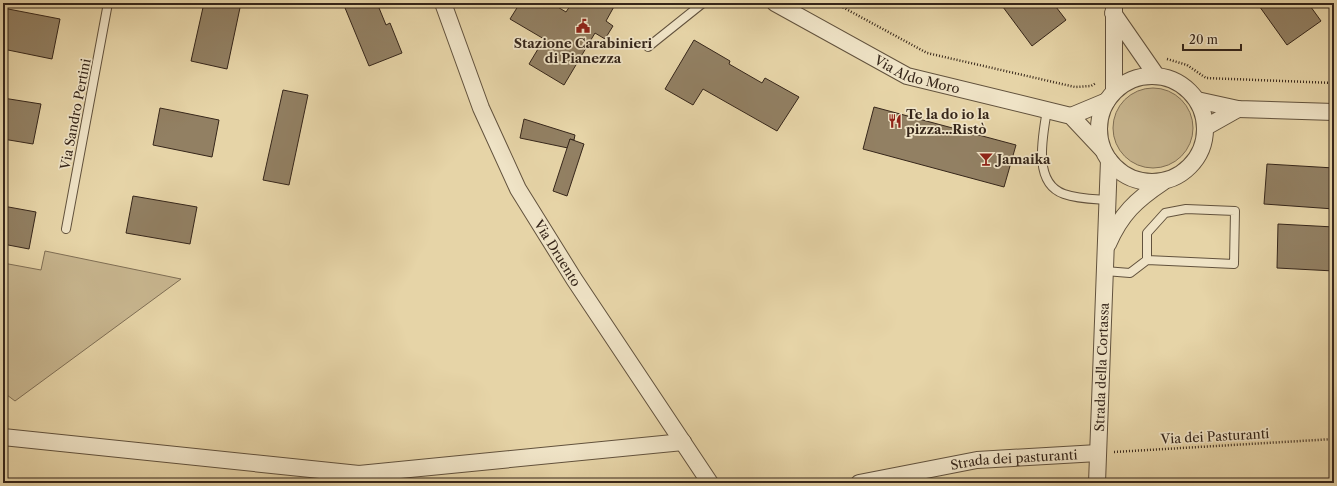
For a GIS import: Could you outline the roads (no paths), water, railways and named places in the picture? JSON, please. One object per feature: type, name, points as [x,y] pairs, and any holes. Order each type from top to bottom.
[{"type":"street","name":"Via Druento","points":[[443,3],[481,108],[518,189],[574,279],[710,483]]},
{"type":"street","name":"Via Aldo Moro","points":[[775,3],[907,76],[1071,116]]},
{"type":"street","points":[[1113,8],[1156,75]]},
{"type":"street","points":[[1106,155],[1099,137],[1099,124],[1110,96],[1113,71],[1113,8]]},
{"type":"street","points":[[1105,251],[1116,226],[1129,208],[1143,196],[1165,181],[1181,174],[1194,162],[1203,145],[1206,127],[1202,110],[1197,100],[1184,86],[1171,78],[1156,75],[1141,76],[1126,82],[1110,96],[1071,116],[1120,172],[1134,179],[1149,182],[1165,181]]},
{"type":"street","points":[[1197,100],[1238,109],[1334,112]]},
{"type":"street","points":[[1206,127],[1238,109]]},
{"type":"street","name":"Strada della Cortassa","points":[[1097,483],[1107,200],[1106,155]]},
{"type":"street","points":[[3,437],[359,474],[683,442]]},
{"type":"street","name":"Strada dei pasturanti","points":[[859,483],[977,460],[1098,453]]},
{"type":"lane","name":"Via Sandro Pertini","points":[[66,229],[108,3]]},
{"type":"lane","points":[[648,47],[702,3]]},
{"type":"lane","points":[[1047,110],[1041,149],[1044,168],[1051,185],[1063,194],[1107,200]]},
{"type":"lane","points":[[1104,271],[1130,273],[1147,260],[1234,264],[1236,211],[1186,209],[1165,213],[1147,233],[1147,260]]},
{"type":"place","name":"Stazione Carabinieri di Pianezza","points":[[583,26]]},
{"type":"place","name":"Te la do io la pizza...Ristò","points":[[895,121]]},
{"type":"place","name":"Jamaika","points":[[986,159]]}]
